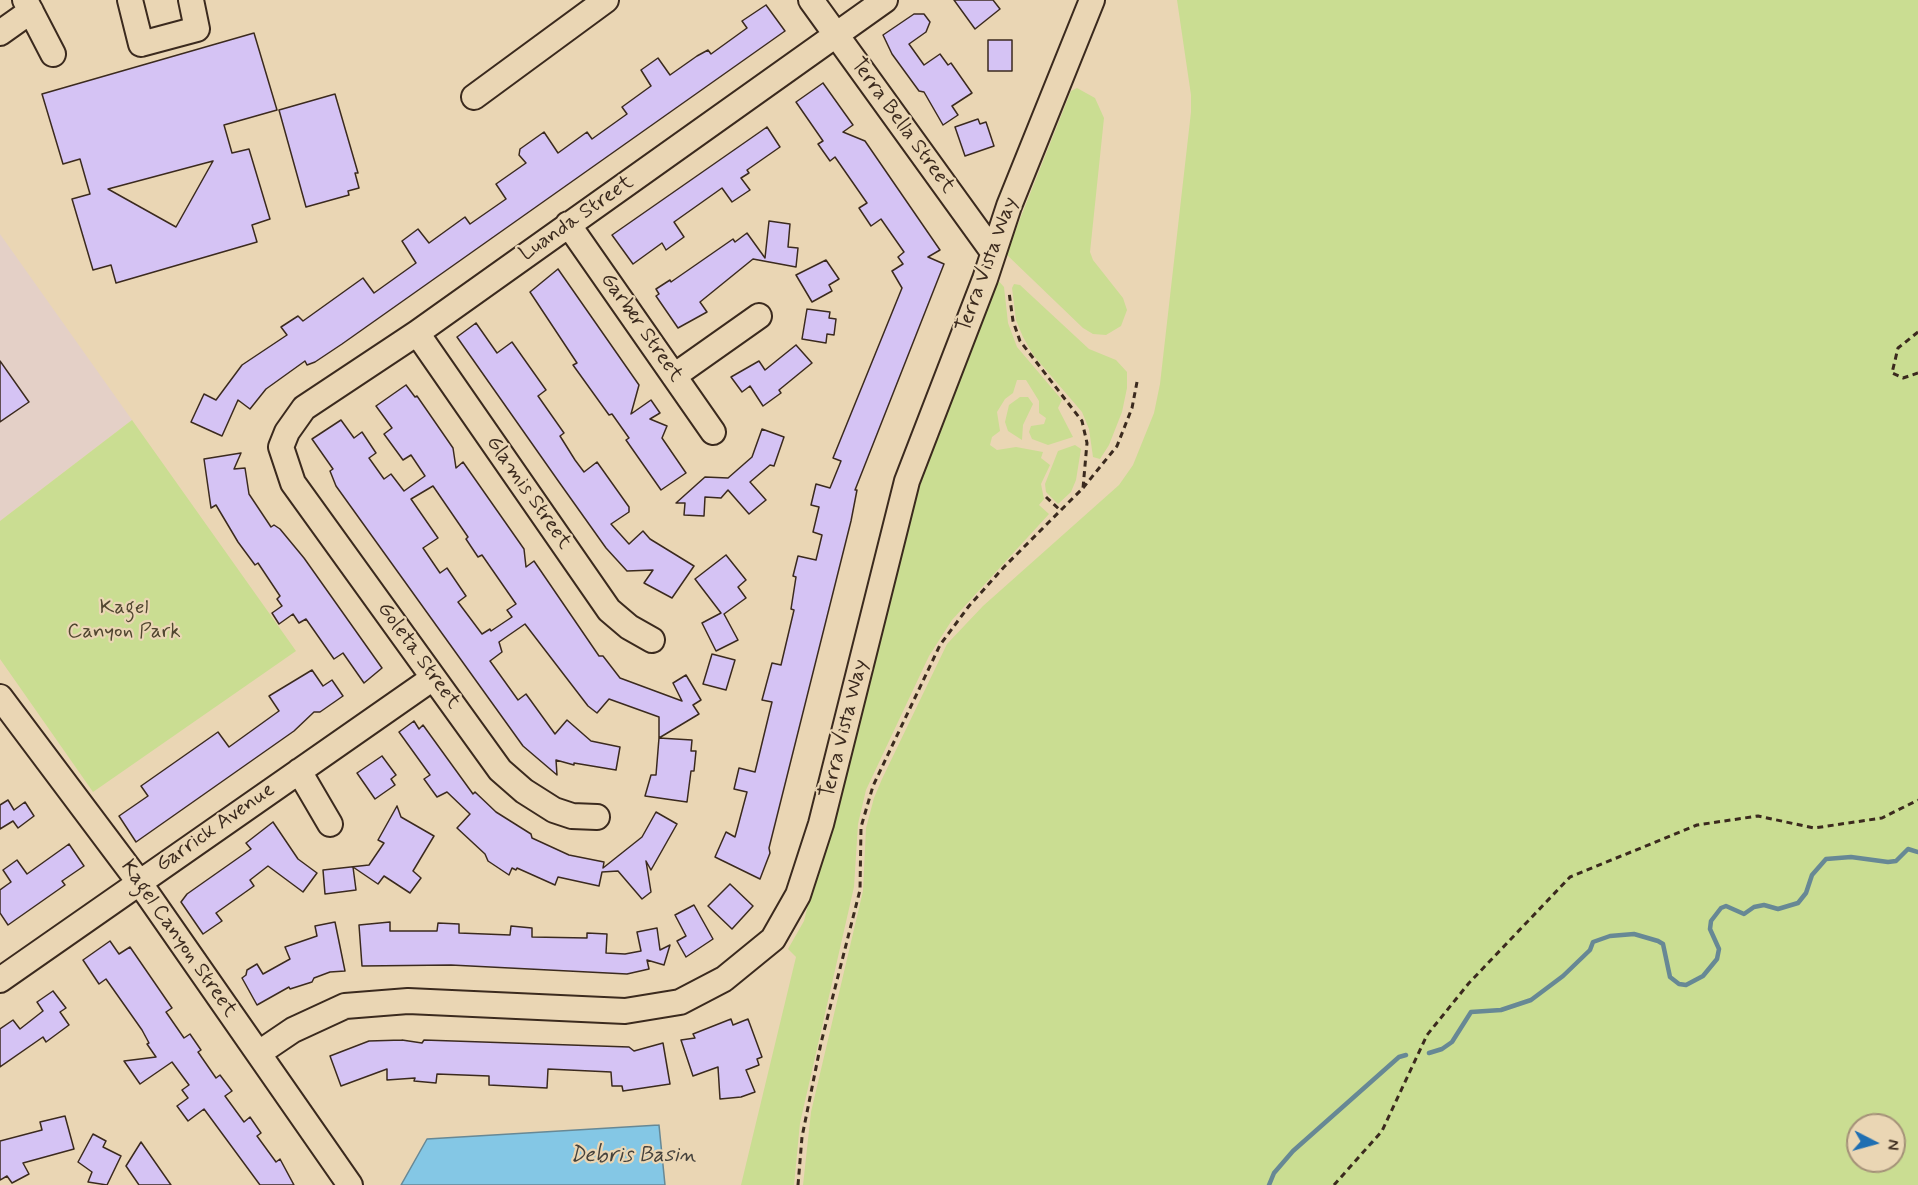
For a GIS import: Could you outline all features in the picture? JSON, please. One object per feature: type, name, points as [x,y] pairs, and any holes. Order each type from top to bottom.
[{"type":"street","points":[[130,0],[141,44],[197,29],[191,0]]},
{"type":"street","points":[[474,97],[606,0]]},
{"type":"street","name":"Terra Bella Street","points":[[811,0],[993,252]]},
{"type":"street","name":"Luanda Street","points":[[281,447],[287,432],[304,408],[417,333],[885,0]]},
{"type":"street","name":"Terra Vista Way","points":[[259,1053],[293,1030],[345,1006],[408,1001],[625,1011],[680,1002],[724,979],[773,939],[798,895],[821,824],[907,481],[1009,206],[1092,0]]},
{"type":"street","points":[[0,33],[29,4],[53,54]]},
{"type":"street","name":"Garber Street","points":[[568,224],[713,432]]},
{"type":"street","points":[[674,376],[759,316]]},
{"type":"street","name":"Glamis Street","points":[[417,333],[609,610],[629,627],[652,640]]},
{"type":"street","name":"Goleta Street","points":[[281,447],[292,483],[500,770],[524,791],[554,810],[572,816],[597,817]]},
{"type":"street","name":"Garrick Avenue","points":[[0,980],[433,678]]},
{"type":"street","name":"Kagel Canyon Street","points":[[0,697],[139,882],[350,1185]]},
{"type":"street","points":[[299,771],[330,824]]},
{"type":"path","points":[[1009,292],[1013,321],[1020,341],[1082,422],[1087,443],[1083,488]]},
{"type":"path","points":[[1918,332],[1898,348],[1892,374],[1903,378],[1918,373]]},
{"type":"path","points":[[798,1185],[802,1137],[821,1043],[860,890],[861,827],[873,786],[940,645],[1004,567],[1083,488],[1117,446],[1132,408],[1137,382]]},
{"type":"path","points":[[1046,497],[1060,511]]},
{"type":"path","points":[[1334,1185],[1382,1131],[1427,1035],[1469,983],[1570,877],[1697,825],[1758,816],[1814,828],[1882,818],[1918,800]]},
{"type":"shaded area","points":[[0,234],[132,420],[0,521]]},
{"type":"green space","points":[[1177,0],[1918,0],[1918,1185],[803,1185],[811,1112],[863,891],[866,828],[882,779],[947,644],[983,606],[1119,485],[1133,465],[1154,413],[1160,384],[1191,112],[1191,95]]},
{"type":"green space","points":[[1077,88],[1095,98],[1104,118],[1090,252],[1093,260],[1123,298],[1127,310],[1121,326],[1106,335],[1093,334],[1083,328],[1006,254],[1071,91]]},
{"type":"green space","points":[[996,278],[1004,287],[1008,323],[1017,347],[1062,400],[1058,408],[1073,437],[1048,445],[1032,439],[1029,432],[1031,426],[1044,424],[1046,418],[1039,413],[1039,401],[1026,380],[1017,380],[1013,393],[1005,399],[997,412],[1000,431],[992,437],[990,445],[997,450],[1016,447],[1043,452],[1041,458],[1050,465],[1041,484],[1044,499],[1039,505],[1049,514],[952,620],[929,656],[866,790],[858,824],[854,887],[800,1123],[794,1185],[741,1185],[796,957],[788,949],[804,921],[904,516]]},
{"type":"green space","points":[[1014,284],[1020,285],[1089,349],[1116,360],[1127,372],[1127,388],[1122,412],[1109,445],[1100,459],[1093,457],[1089,429],[1082,412],[1034,356],[1023,337],[1016,320],[1012,288]]},
{"type":"green space","points":[[1020,397],[1028,397],[1033,404],[1023,425],[1022,440],[1008,431],[1005,422],[1009,405]]},
{"type":"green space","name":"Kagel Canyon Park","points":[[132,420],[296,651],[93,792],[0,659],[0,521]]},
{"type":"green space","points":[[1075,445],[1081,449],[1076,480],[1071,492],[1058,504],[1046,492],[1045,484],[1058,451]]},
{"type":"water","name":"Debris Basin","points":[[659,1125],[665,1185],[401,1185],[427,1139]]},
{"type":"building","points":[[954,0],[993,0],[1000,9],[975,29]]},
{"type":"building","points":[[766,5],[785,31],[342,344],[315,362],[307,365],[305,361],[266,389],[250,409],[238,400],[222,436],[191,422],[204,394],[216,400],[242,365],[287,335],[281,327],[298,316],[303,321],[363,278],[374,293],[416,263],[402,241],[418,229],[429,243],[465,217],[470,224],[506,199],[496,184],[526,163],[519,155],[520,149],[544,132],[558,153],[587,132],[592,139],[627,114],[622,107],[651,86],[641,70],[658,58],[670,75],[708,50],[711,54],[747,28],[742,21]]},
{"type":"building","points":[[914,14],[924,14],[930,22],[926,32],[909,44],[924,65],[940,54],[948,65],[951,63],[972,93],[952,106],[958,115],[943,125],[924,92],[919,91],[892,54],[883,35]]},
{"type":"building","points":[[254,33],[277,110],[224,125],[232,153],[249,149],[270,219],[252,225],[257,242],[116,283],[111,265],[93,270],[72,199],[90,194],[80,159],[63,164],[42,94]],"holes":[[[213,161],[176,227],[108,189]]]},
{"type":"building","points":[[988,40],[1012,40],[1012,71],[988,71]]},
{"type":"building","points":[[823,83],[853,125],[843,132],[865,141],[940,250],[928,257],[944,264],[855,490],[857,490],[851,521],[769,848],[770,853],[760,879],[715,857],[726,832],[735,837],[747,792],[734,789],[739,768],[755,772],[772,702],[762,700],[772,663],[781,665],[794,610],[791,609],[796,577],[793,576],[798,556],[816,560],[822,535],[813,532],[819,507],[811,505],[816,484],[830,488],[841,461],[833,458],[902,288],[892,271],[903,264],[898,257],[904,252],[881,219],[871,226],[859,208],[867,203],[835,157],[830,161],[818,144],[823,141],[796,102]]},
{"type":"building","points":[[335,94],[358,173],[355,173],[359,188],[348,191],[349,195],[306,207],[279,110]]},
{"type":"building","points":[[978,119],[980,124],[986,122],[994,146],[965,156],[955,127]]},
{"type":"building","points":[[767,127],[780,147],[747,170],[749,173],[741,178],[750,190],[732,202],[722,188],[674,222],[684,237],[666,250],[662,243],[633,264],[612,235]]},
{"type":"building","points":[[769,221],[790,224],[788,247],[798,248],[796,267],[753,259],[700,302],[707,312],[678,328],[656,296],[659,294],[656,289],[670,280],[671,282],[733,239],[735,242],[747,233],[765,258]]},
{"type":"building","points":[[826,260],[839,279],[829,285],[832,291],[812,302],[796,275]]},
{"type":"building","points":[[558,269],[639,385],[631,414],[651,400],[660,413],[650,419],[667,426],[662,438],[686,473],[661,490],[626,440],[629,438],[612,414],[609,415],[573,365],[577,363],[530,292]]},
{"type":"building","points":[[807,309],[830,312],[829,318],[836,319],[834,335],[827,334],[826,343],[802,339]]},
{"type":"building","points":[[476,323],[497,353],[512,342],[546,390],[538,396],[564,433],[560,436],[575,460],[584,472],[597,462],[629,507],[629,512],[611,524],[629,544],[643,531],[650,539],[694,566],[672,598],[644,583],[653,570],[627,571],[606,548],[457,337]]},
{"type":"building","points":[[796,345],[812,363],[779,390],[781,393],[763,406],[750,386],[742,392],[731,377],[759,361],[765,370]]},
{"type":"building","points":[[0,361],[29,402],[0,422]]},
{"type":"building","points":[[406,385],[415,397],[417,396],[453,448],[456,468],[463,462],[524,549],[526,567],[534,561],[599,656],[603,656],[620,678],[682,701],[673,683],[686,675],[701,700],[693,705],[699,714],[659,738],[659,717],[609,699],[597,713],[588,706],[525,624],[499,642],[502,652],[490,661],[518,700],[526,694],[555,734],[567,720],[591,741],[620,747],[616,770],[574,763],[574,765],[556,760],[557,775],[523,746],[336,486],[330,471],[333,469],[312,439],[341,420],[354,438],[362,432],[376,453],[369,458],[384,479],[391,474],[404,491],[425,476],[411,455],[403,460],[384,434],[392,428],[376,406]],"holes":[[[433,486],[468,537],[466,539],[478,557],[482,555],[516,604],[507,610],[512,617],[491,631],[490,629],[482,634],[458,602],[466,596],[447,568],[440,573],[423,548],[438,538],[411,499]]]},
{"type":"building","points":[[762,429],[784,437],[774,466],[770,465],[750,482],[766,500],[749,514],[728,490],[721,498],[705,497],[704,516],[684,515],[685,503],[676,503],[705,477],[728,478],[752,457]]},
{"type":"building","points":[[241,453],[234,469],[245,468],[249,494],[271,527],[274,525],[280,529],[304,558],[382,668],[364,683],[343,653],[334,659],[306,619],[299,623],[293,614],[279,624],[272,613],[282,606],[277,599],[280,596],[258,563],[255,565],[238,542],[216,505],[211,508],[204,459]]},
{"type":"building","points":[[726,555],[746,580],[738,587],[746,598],[724,614],[738,640],[716,651],[702,623],[721,613],[695,579]]},
{"type":"building","points":[[712,654],[735,660],[726,690],[703,684]]},
{"type":"building","points":[[312,670],[323,686],[332,680],[343,696],[320,712],[314,712],[294,731],[136,842],[119,816],[148,796],[141,786],[218,732],[229,747],[279,711],[269,696]]},
{"type":"building","points":[[414,721],[419,729],[423,725],[473,794],[475,792],[496,812],[531,834],[532,838],[569,855],[604,862],[603,868],[642,837],[656,812],[677,824],[651,870],[646,861],[651,892],[642,899],[618,871],[602,872],[599,886],[558,877],[555,885],[517,868],[516,870],[512,868],[509,875],[488,861],[485,854],[457,828],[470,814],[447,792],[437,797],[424,779],[430,775],[399,732]]},
{"type":"building","points":[[659,738],[692,740],[691,751],[696,751],[687,802],[645,796],[651,775],[656,775]]},
{"type":"building","points":[[382,756],[396,775],[391,779],[395,785],[375,799],[357,773]]},
{"type":"building","points":[[8,800],[14,810],[25,802],[34,816],[18,828],[13,821],[0,829],[0,805]]},
{"type":"building","points":[[397,806],[401,817],[434,836],[413,871],[421,878],[410,893],[384,876],[378,884],[353,867],[356,890],[325,894],[323,870],[369,865],[384,843],[378,840]]},
{"type":"building","points":[[273,822],[298,859],[317,873],[303,892],[268,866],[250,880],[254,886],[216,913],[222,921],[203,934],[181,902],[187,894],[251,849],[246,843]]},
{"type":"building","points":[[69,844],[84,866],[62,881],[65,885],[8,925],[0,913],[0,890],[11,882],[3,870],[17,860],[27,874]]},
{"type":"building","points":[[730,884],[753,906],[732,929],[708,906]]},
{"type":"building","points":[[694,905],[713,939],[686,957],[677,941],[686,936],[675,915]]},
{"type":"building","points":[[335,922],[345,971],[330,972],[314,978],[312,982],[290,989],[289,987],[257,1005],[242,978],[246,975],[247,970],[257,964],[263,974],[290,959],[285,947],[317,936],[315,926]]},
{"type":"building","points":[[390,922],[390,931],[437,931],[438,923],[459,924],[459,933],[510,935],[511,926],[532,928],[532,937],[587,938],[587,933],[607,934],[606,953],[625,954],[641,951],[637,932],[657,928],[660,950],[670,945],[664,965],[647,960],[649,969],[627,974],[451,965],[362,966],[359,925]]},
{"type":"building","points":[[110,941],[119,954],[130,947],[172,1008],[166,1012],[184,1038],[190,1034],[201,1050],[198,1052],[216,1078],[220,1075],[232,1091],[225,1096],[244,1122],[250,1117],[261,1133],[257,1136],[276,1162],[280,1159],[294,1185],[260,1185],[204,1109],[188,1121],[177,1106],[188,1098],[182,1090],[189,1085],[172,1062],[140,1084],[124,1061],[156,1057],[147,1044],[149,1043],[142,1030],[106,979],[99,984],[83,960]]},
{"type":"building","points":[[53,991],[66,1008],[60,1012],[69,1025],[46,1042],[43,1037],[0,1067],[0,1029],[13,1020],[20,1029],[43,1011],[37,1002]]},
{"type":"building","points":[[731,1019],[733,1025],[748,1019],[762,1057],[757,1059],[759,1065],[746,1070],[755,1092],[741,1097],[720,1099],[718,1067],[693,1076],[681,1040],[695,1038],[693,1034]]},
{"type":"building","points":[[402,1040],[422,1043],[424,1040],[629,1047],[634,1051],[663,1043],[670,1084],[623,1091],[622,1086],[612,1086],[611,1072],[548,1069],[547,1088],[489,1085],[489,1076],[437,1074],[436,1083],[414,1081],[415,1078],[387,1080],[387,1069],[341,1086],[330,1056],[369,1041]]},
{"type":"building","points":[[65,1116],[74,1149],[23,1163],[29,1174],[12,1183],[7,1176],[0,1180],[0,1141],[42,1130],[40,1122]]},
{"type":"building","points":[[93,1134],[106,1141],[103,1147],[121,1156],[107,1185],[88,1182],[92,1172],[78,1162]]},
{"type":"building","points":[[141,1142],[171,1185],[139,1185],[126,1166]]},
{"type":"waterway","points":[[1429,1053],[1442,1049],[1452,1042],[1471,1012],[1501,1010],[1531,1000],[1563,976],[1590,950],[1593,942],[1610,936],[1634,934],[1658,941],[1663,944],[1670,977],[1679,984],[1686,985],[1703,976],[1717,959],[1719,949],[1710,929],[1711,921],[1721,908],[1726,906],[1744,914],[1754,907],[1764,905],[1778,909],[1798,903],[1806,893],[1812,875],[1826,859],[1851,857],[1888,862],[1896,861],[1908,849],[1918,852]]},
{"type":"waterway","points":[[1269,1185],[1274,1173],[1293,1151],[1399,1057],[1406,1055]]}]
